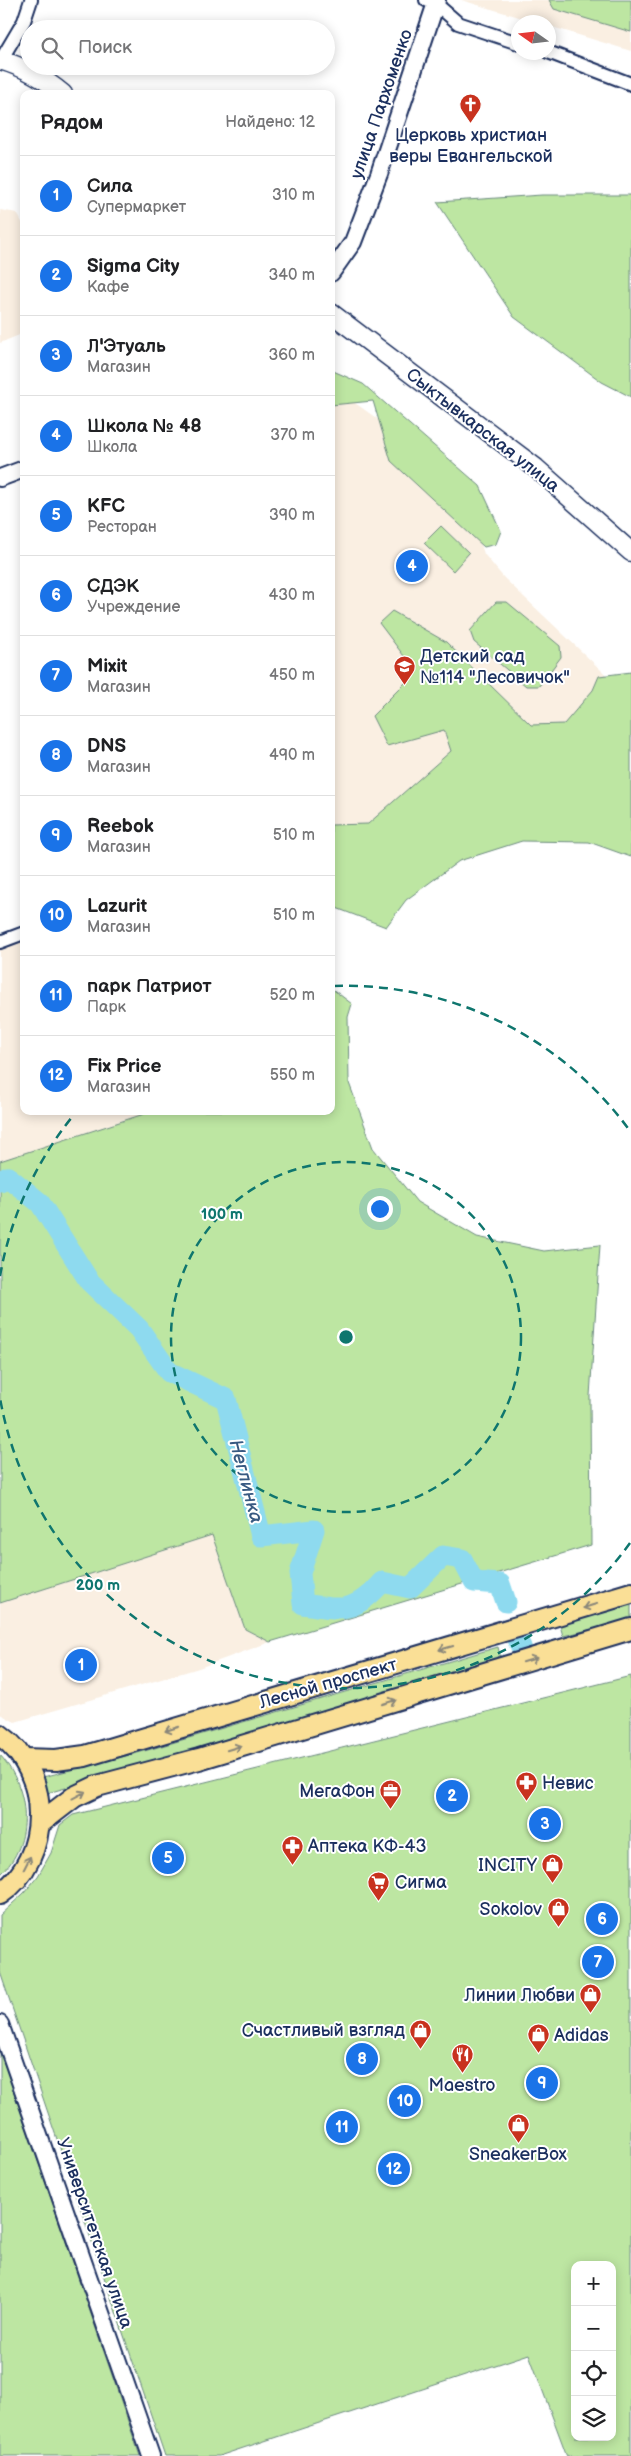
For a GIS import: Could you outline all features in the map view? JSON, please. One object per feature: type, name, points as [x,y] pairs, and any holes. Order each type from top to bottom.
[{"type":"main road","points":[[0,60],[20,69]]},
{"type":"main road","points":[[35,75],[47,80],[58,90]]},
{"type":"main road","name":"Сыктывкарская улица","points":[[335,316],[536,468],[631,552]]},
{"type":"main road","name":"Лесной проспект","points":[[23,1759],[56,1760],[85,1756],[631,1593]]},
{"type":"main road","name":"Лесной проспект","points":[[39,1824],[74,1797],[97,1786],[199,1759],[631,1629]]},
{"type":"main road","points":[[0,1735],[23,1759],[32,1776],[38,1799],[39,1824],[34,1848],[22,1871],[0,1894]]},
{"type":"street","points":[[24,20],[31,0]]},
{"type":"street","points":[[433,1],[458,22],[511,41]]},
{"type":"street","name":"улица Пархоменко","points":[[335,267],[353,242],[379,174],[433,1]]},
{"type":"street","points":[[0,60],[20,28]]},
{"type":"street","points":[[556,55],[631,84]]},
{"type":"street","points":[[0,478],[20,470]]},
{"type":"street","points":[[0,942],[20,934]]},
{"type":"street","name":"Университетская улица","points":[[0,2024],[151,2456]]},
{"type":"shaded area","points":[[461,0],[631,0],[631,51],[556,28],[556,15],[512,15]]},
{"type":"shaded area","points":[[0,210],[17,213],[20,219],[20,335],[0,343]]},
{"type":"shaded area","points":[[335,389],[461,478],[484,554],[504,578],[621,689],[612,698],[335,846]]},
{"type":"shaded area","points":[[20,936],[20,1115],[141,1115],[0,1161],[0,944]]},
{"type":"shaded area","points":[[212,1535],[245,1629],[270,1642],[199,1668],[15,1722],[0,1714],[0,1603]]},
{"type":"green space","points":[[549,0],[631,0],[631,32],[554,9]]},
{"type":"green space","points":[[542,195],[631,195],[631,397],[602,382],[514,317],[437,202]]},
{"type":"green space","points":[[335,372],[363,384],[480,486],[501,531],[496,544],[484,547],[391,461],[373,401],[335,405]]},
{"type":"green space","points":[[441,526],[469,553],[453,571],[424,543]]},
{"type":"green space","points":[[496,602],[507,602],[560,646],[561,657],[539,686],[526,686],[474,642],[470,631]]},
{"type":"green space","points":[[392,611],[446,642],[531,725],[564,724],[593,690],[599,676],[631,672],[631,857],[589,842],[522,841],[459,861],[406,900],[386,927],[335,908],[335,825],[368,824],[451,751],[444,730],[387,746],[372,716],[416,672],[379,623]]},
{"type":"green space","points":[[335,991],[352,1004],[348,1017],[349,1083],[373,1148],[417,1202],[477,1237],[544,1251],[600,1245],[590,1396],[591,1545],[270,1642],[245,1629],[212,1535],[0,1603],[0,1161],[141,1115],[335,1115]]},
{"type":"green space","points":[[631,1603],[631,1620],[563,1636],[559,1622]]},
{"type":"green space","points":[[498,1647],[502,1663],[267,1732],[44,1794],[39,1778],[141,1752]]},
{"type":"green space","points":[[631,1676],[631,2456],[567,2456],[529,2354],[219,2456],[165,2456],[0,1972],[0,1915],[24,1893],[38,1876],[51,1853],[60,1825],[73,1815]]},
{"type":"green space","points":[[0,1755],[18,1783],[24,1815],[23,1832],[19,1847],[11,1862],[0,1875]]},
{"type":"green space","points":[[0,2051],[140,2456],[0,2456]]},
{"type":"waterway","name":"Неглинка","points":[[0,1181],[8,1177],[40,1203],[89,1281],[139,1329],[169,1372],[226,1399],[261,1536],[314,1530],[300,1573],[303,1604],[328,1608],[355,1605],[382,1582],[410,1588],[443,1556],[462,1559],[474,1582],[500,1584],[506,1602]]},
{"type":"waterway","name":"Неглинка","points":[[516,1637],[521,1647]]},
{"type":"place","name":"Церковь христиан веры Евангельской","points":[[471,124]]},
{"type":"place","name":"Школа № 48","points":[[412,566]]},
{"type":"place","name":"Детский сад №114 \"Лесовичок\"","points":[[404,685]]},
{"type":"place","name":"Сила","points":[[81,1665]]},
{"type":"place","name":"Sigma City","points":[[452,1796]]},
{"type":"place","name":"Невис","points":[[526,1802]]},
{"type":"place","name":"МегаФон","points":[[391,1810]]},
{"type":"place","name":"Л'Этуаль","points":[[545,1824]]},
{"type":"place","name":"KFC","points":[[168,1858]]},
{"type":"place","name":"Аптека КФ-43","points":[[292,1865]]},
{"type":"place","name":"INCITY","points":[[553,1884]]},
{"type":"place","name":"Сигма","points":[[379,1901]]},
{"type":"place","name":"СДЭК","points":[[602,1919]]},
{"type":"place","name":"Sokolov","points":[[558,1928]]},
{"type":"place","name":"Mixit","points":[[598,1962]]},
{"type":"place","name":"Линии Любви","points":[[591,2014]]},
{"type":"place","name":"Счастливый взгляд","points":[[421,2049]]},
{"type":"place","name":"Adidas","points":[[538,2054]]},
{"type":"place","name":"DNS","points":[[362,2059]]},
{"type":"place","name":"Maestro","points":[[462,2074]]},
{"type":"place","name":"Reebok","points":[[542,2083]]},
{"type":"place","name":"Lazurit","points":[[405,2101]]},
{"type":"place","name":"парк Патриот","points":[[342,2127]]},
{"type":"place","name":"SneakerBox","points":[[518,2143]]},
{"type":"place","name":"Fix Price","points":[[394,2169]]}]
